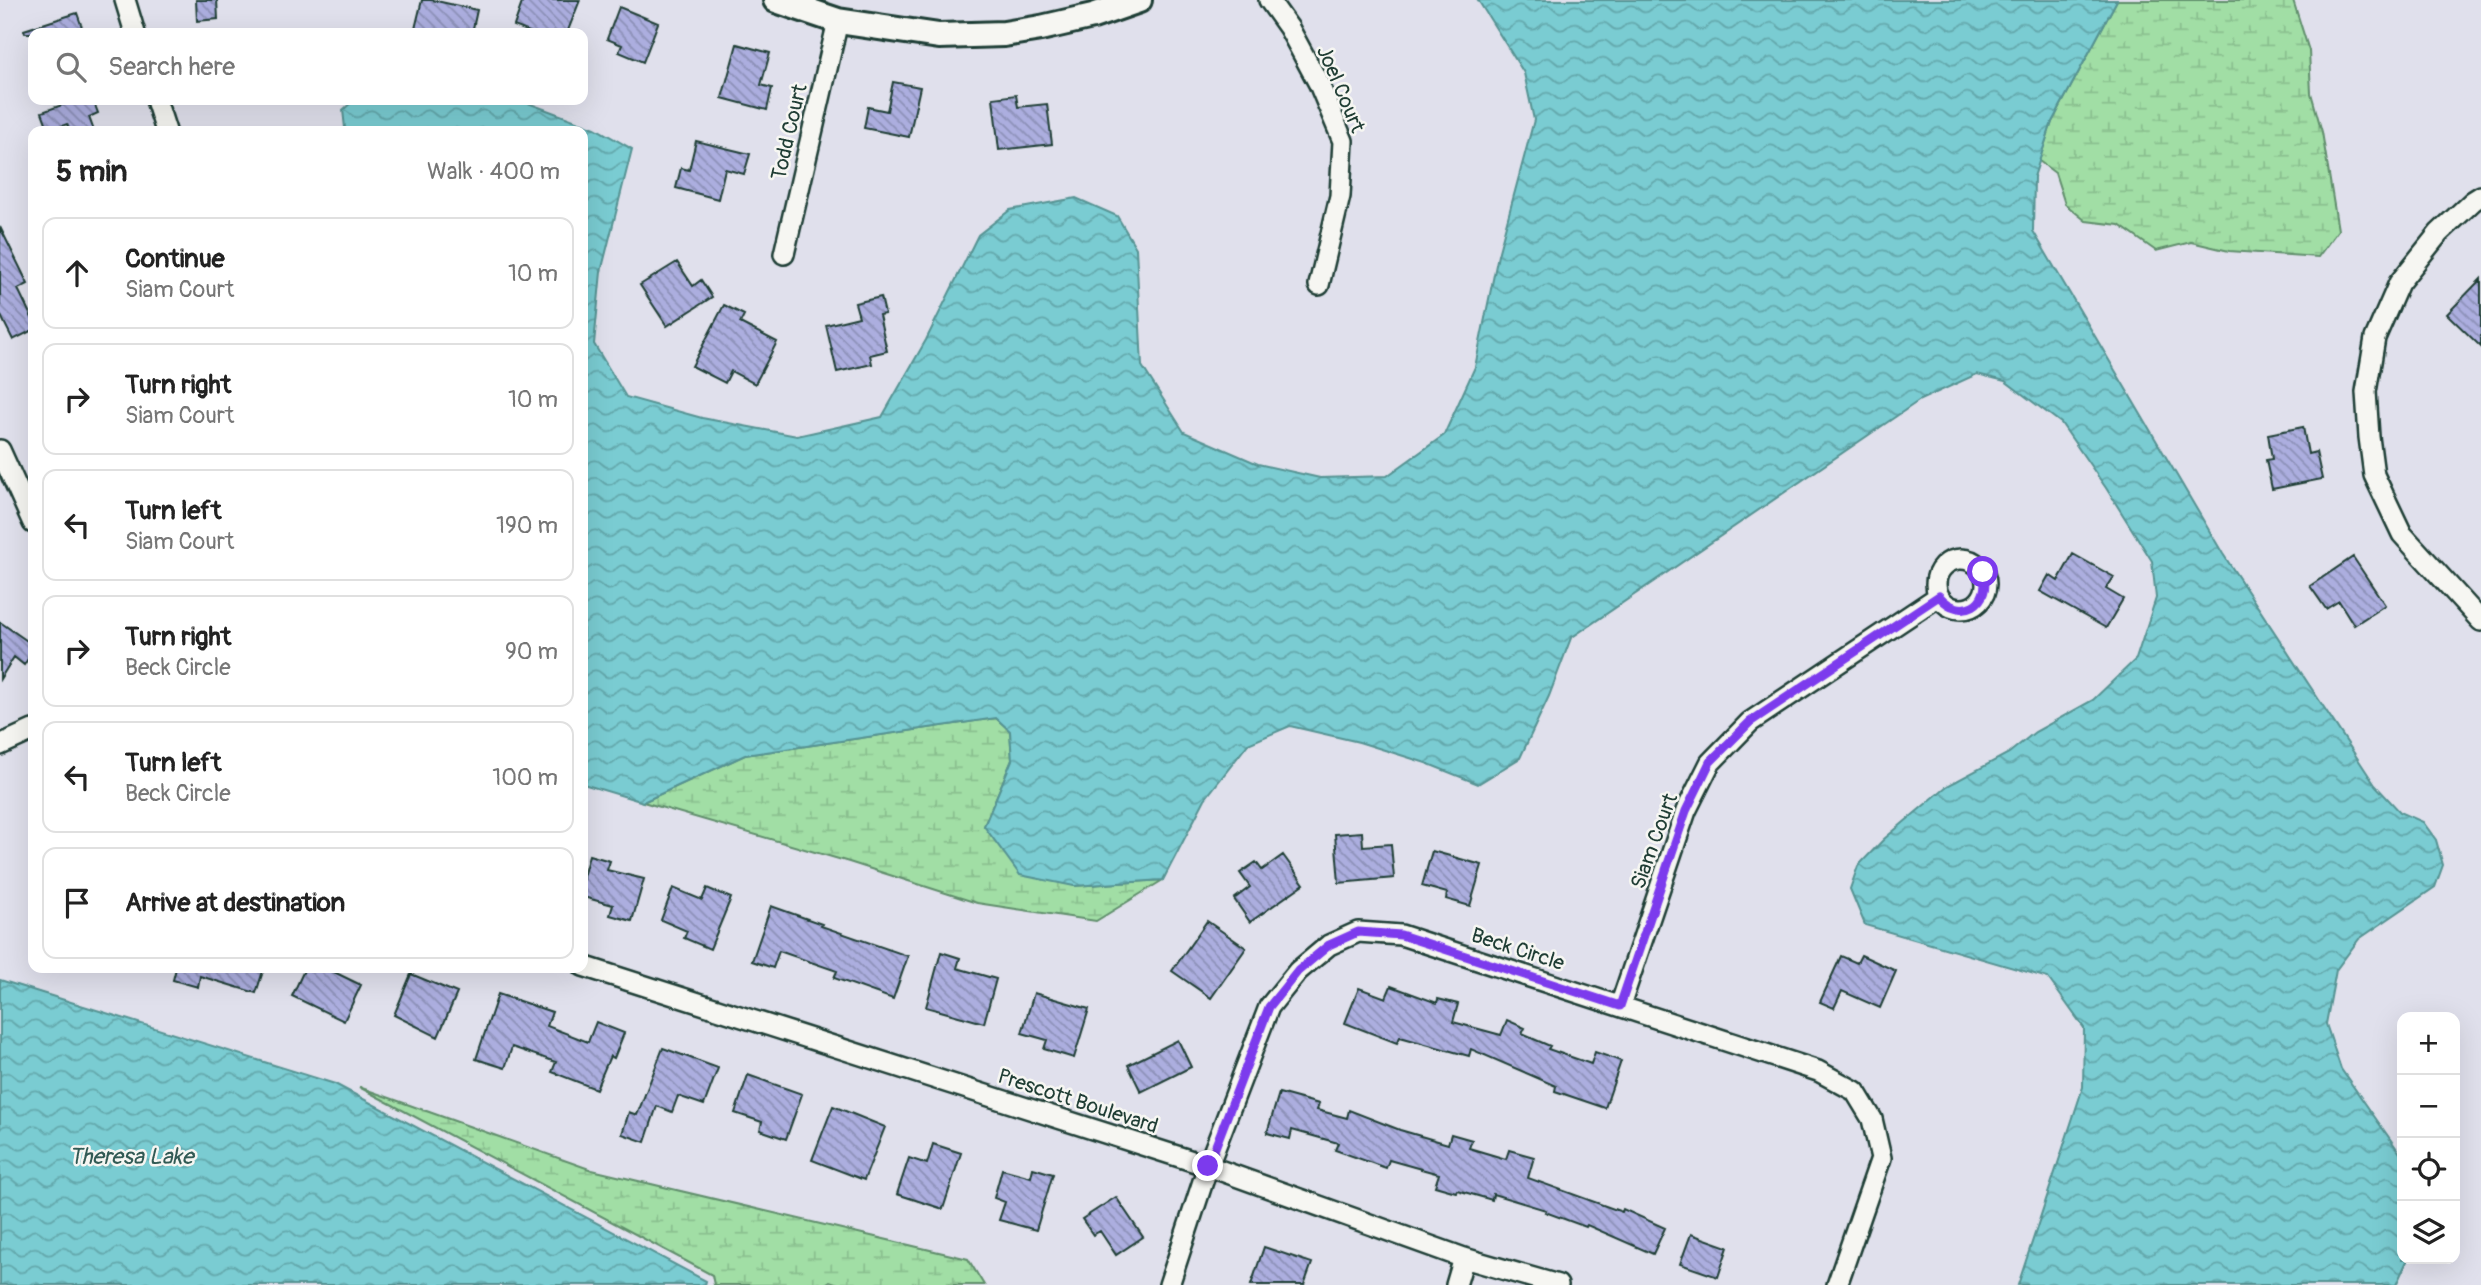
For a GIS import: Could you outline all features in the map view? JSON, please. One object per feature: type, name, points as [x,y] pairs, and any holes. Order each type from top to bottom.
[{"type":"street","points":[[125,0],[133,28]]},
{"type":"street","points":[[776,0],[838,21],[939,36],[1004,34],[1041,28],[1093,16],[1139,0]]},
{"type":"street","name":"Joel Court","points":[[1269,0],[1289,27],[1319,84],[1343,141],[1340,196],[1319,285]]},
{"type":"street","name":"Todd Court","points":[[784,254],[838,21]]},
{"type":"street","points":[[158,105],[164,126]]},
{"type":"street","points":[[2481,196],[2439,233],[2399,283],[2375,338],[2366,392],[2368,437],[2374,475],[2402,534],[2481,621]]},
{"type":"street","points":[[0,450],[28,512]]},
{"type":"street","name":"Siam Court","points":[[1620,1006],[1686,811],[1710,762],[1750,722],[1939,596]]},
{"type":"street","points":[[0,745],[28,732]]},
{"type":"street","name":"Beck Circle","points":[[1169,1285],[1208,1166],[1269,1007],[1298,971],[1329,945],[1358,932],[1401,935],[1818,1071],[1855,1091],[1871,1119],[1881,1158],[1838,1285]]},
{"type":"street","name":"Prescott Boulevard","points":[[588,968],[1208,1166],[1464,1258],[1558,1285]]},
{"type":"street","points":[[1456,1285],[1464,1258]]},
{"type":"green space","points":[[2117,0],[2293,0],[2309,51],[2311,93],[2322,132],[2338,230],[2318,257],[2229,251],[2191,242],[2156,251],[2119,225],[2086,221],[2065,204],[2055,173],[2039,161],[2052,122]]},
{"type":"green space","points":[[996,718],[1010,731],[1012,760],[984,826],[1074,886],[1163,880],[1096,921],[977,903],[849,862],[643,802],[745,755]]},
{"type":"green space","points":[[359,1087],[592,1170],[968,1259],[984,1285],[841,1285],[830,1281],[824,1285],[714,1285],[712,1275]]},
{"type":"water","points":[[1478,0],[2117,0],[2052,122],[2034,177],[2033,231],[2223,554],[2375,785],[2400,812],[2423,822],[2436,840],[2443,865],[2435,887],[2359,939],[2336,970],[2326,1024],[2341,1069],[2397,1149],[2397,1264],[2406,1264],[2396,1285],[2018,1285],[2083,1087],[2084,1028],[2048,978],[1865,925],[1850,889],[1858,866],[1884,839],[1947,786],[2009,753],[2035,732],[2093,700],[2136,659],[2156,598],[2152,561],[2061,423],[2005,381],[1977,374],[1920,400],[1571,638],[1549,696],[1520,758],[1478,784],[1426,763],[1359,742],[1290,726],[1248,744],[1205,799],[1163,880],[1074,886],[1020,875],[984,826],[1012,760],[1010,731],[996,718],[745,755],[643,802],[588,786],[588,126],[345,126],[343,110],[348,105],[533,105],[595,128],[632,149],[601,272],[594,344],[626,397],[702,418],[797,436],[882,417],[926,340],[978,235],[1010,210],[1076,198],[1117,216],[1136,248],[1142,366],[1184,432],[1258,464],[1320,478],[1387,476],[1444,435],[1475,367],[1498,255],[1534,120],[1524,73]]},
{"type":"water","name":"Theresa Lake","points":[[0,980],[335,1084],[706,1281],[705,1285],[0,1285]]},
{"type":"building","points":[[196,0],[217,0],[218,19],[197,21]]},
{"type":"building","points":[[422,0],[477,10],[473,28],[415,28]]},
{"type":"building","points":[[523,0],[580,0],[569,28],[514,26]]},
{"type":"building","points":[[619,7],[658,23],[643,62],[619,52],[622,45],[607,39]]},
{"type":"building","points":[[77,13],[82,28],[30,28]]},
{"type":"building","points":[[737,44],[770,53],[761,85],[772,88],[767,110],[722,98]]},
{"type":"building","points":[[893,82],[920,87],[909,137],[864,128],[868,107],[887,111]]},
{"type":"building","points":[[1016,95],[1018,107],[1047,104],[1052,144],[999,150],[993,98]]},
{"type":"building","points":[[62,105],[95,105],[98,113],[89,117],[92,126],[47,126],[42,112]]},
{"type":"building","points":[[696,141],[750,154],[744,174],[725,169],[718,199],[676,188],[681,168],[689,170]]},
{"type":"building","points":[[0,227],[28,284],[18,289],[28,310],[28,332],[13,340],[0,314]]},
{"type":"building","points":[[677,262],[693,286],[701,280],[712,297],[667,326],[640,285]]},
{"type":"building","points":[[2481,279],[2481,347],[2447,314]]},
{"type":"building","points":[[881,297],[885,314],[879,315],[887,351],[870,355],[872,364],[837,372],[826,325],[859,317],[855,303]]},
{"type":"building","points":[[724,305],[744,315],[740,323],[777,342],[755,384],[731,371],[725,383],[692,366]]},
{"type":"building","points":[[2303,427],[2308,454],[2316,452],[2322,479],[2272,489],[2266,460],[2272,459],[2268,434]]},
{"type":"building","points":[[2073,554],[2114,577],[2106,589],[2123,599],[2106,628],[2040,591],[2049,575],[2058,581]]},
{"type":"building","points":[[2353,557],[2385,605],[2354,625],[2339,601],[2326,609],[2310,586]]},
{"type":"building","points":[[0,622],[28,642],[28,659],[24,665],[14,657],[0,679]]},
{"type":"building","points":[[1362,832],[1363,846],[1391,844],[1394,878],[1339,883],[1335,834]]},
{"type":"building","points":[[1432,851],[1482,865],[1470,906],[1446,899],[1447,893],[1422,886]]},
{"type":"building","points":[[589,855],[610,861],[607,870],[644,879],[632,921],[610,915],[613,905],[588,898]]},
{"type":"building","points":[[1283,855],[1304,884],[1250,922],[1234,899],[1250,887],[1240,873],[1256,862],[1262,870]]},
{"type":"building","points":[[673,888],[702,900],[707,888],[731,898],[710,949],[684,938],[687,931],[661,920]]},
{"type":"building","points":[[771,906],[908,956],[893,999],[834,978],[837,971],[779,951],[773,968],[752,961]]},
{"type":"building","points":[[1207,921],[1246,948],[1211,998],[1172,971]]},
{"type":"building","points":[[941,952],[960,958],[957,968],[996,979],[984,1023],[926,1007]]},
{"type":"building","points":[[1861,955],[1896,971],[1880,1008],[1842,991],[1834,1008],[1820,1002],[1841,956],[1857,963]]},
{"type":"building","points":[[175,973],[262,973],[256,993],[200,976],[198,987],[173,980]]},
{"type":"building","points":[[303,973],[336,973],[361,985],[344,1021],[292,996]]},
{"type":"building","points":[[411,974],[457,993],[438,1037],[394,1015]]},
{"type":"building","points":[[1391,986],[1437,1003],[1438,999],[1458,1004],[1453,1022],[1501,1035],[1507,1020],[1525,1028],[1522,1034],[1550,1046],[1548,1049],[1591,1064],[1595,1052],[1621,1061],[1605,1108],[1555,1091],[1556,1086],[1471,1049],[1469,1056],[1400,1037],[1397,1043],[1345,1023],[1359,988],[1386,998]]},
{"type":"building","points":[[1034,993],[1089,1009],[1074,1058],[1044,1049],[1047,1040],[1022,1033]]},
{"type":"building","points":[[498,994],[552,1012],[547,1026],[588,1042],[596,1022],[624,1033],[614,1058],[610,1056],[596,1089],[552,1072],[556,1062],[512,1047],[505,1068],[476,1059]]},
{"type":"building","points":[[1178,1040],[1191,1067],[1141,1092],[1128,1065]]},
{"type":"building","points":[[663,1048],[718,1068],[704,1105],[678,1096],[672,1112],[657,1106],[645,1142],[622,1134],[629,1112],[637,1115]]},
{"type":"building","points":[[748,1075],[802,1094],[786,1139],[760,1130],[762,1122],[735,1113]]},
{"type":"building","points":[[1279,1093],[1319,1104],[1317,1110],[1347,1118],[1349,1110],[1400,1130],[1448,1144],[1451,1134],[1472,1140],[1469,1148],[1506,1159],[1509,1150],[1534,1157],[1528,1178],[1622,1212],[1623,1209],[1665,1228],[1653,1254],[1587,1225],[1586,1227],[1545,1212],[1546,1210],[1493,1194],[1492,1200],[1435,1186],[1439,1174],[1389,1160],[1386,1168],[1335,1150],[1338,1143],[1292,1130],[1290,1139],[1267,1133]]},
{"type":"building","points":[[833,1106],[885,1127],[864,1180],[812,1160]]},
{"type":"building","points":[[933,1144],[961,1153],[943,1209],[897,1194],[909,1158],[927,1164]]},
{"type":"building","points":[[1033,1168],[1053,1174],[1036,1230],[999,1220],[1005,1202],[994,1198],[1002,1169],[1031,1177]]},
{"type":"building","points":[[1116,1197],[1143,1237],[1116,1255],[1100,1231],[1093,1235],[1082,1219]]},
{"type":"building","points":[[1691,1234],[1728,1247],[1718,1277],[1680,1264]]},
{"type":"building","points":[[1264,1247],[1312,1263],[1304,1285],[1251,1285]]},
{"type":"route","points":[[1208,1166],[1269,1007],[1298,971],[1329,945],[1358,932],[1401,935],[1620,1006],[1686,811],[1710,762],[1750,722],[1939,596],[1945,604],[1954,608],[1973,606],[1985,591],[1983,572]]}]
